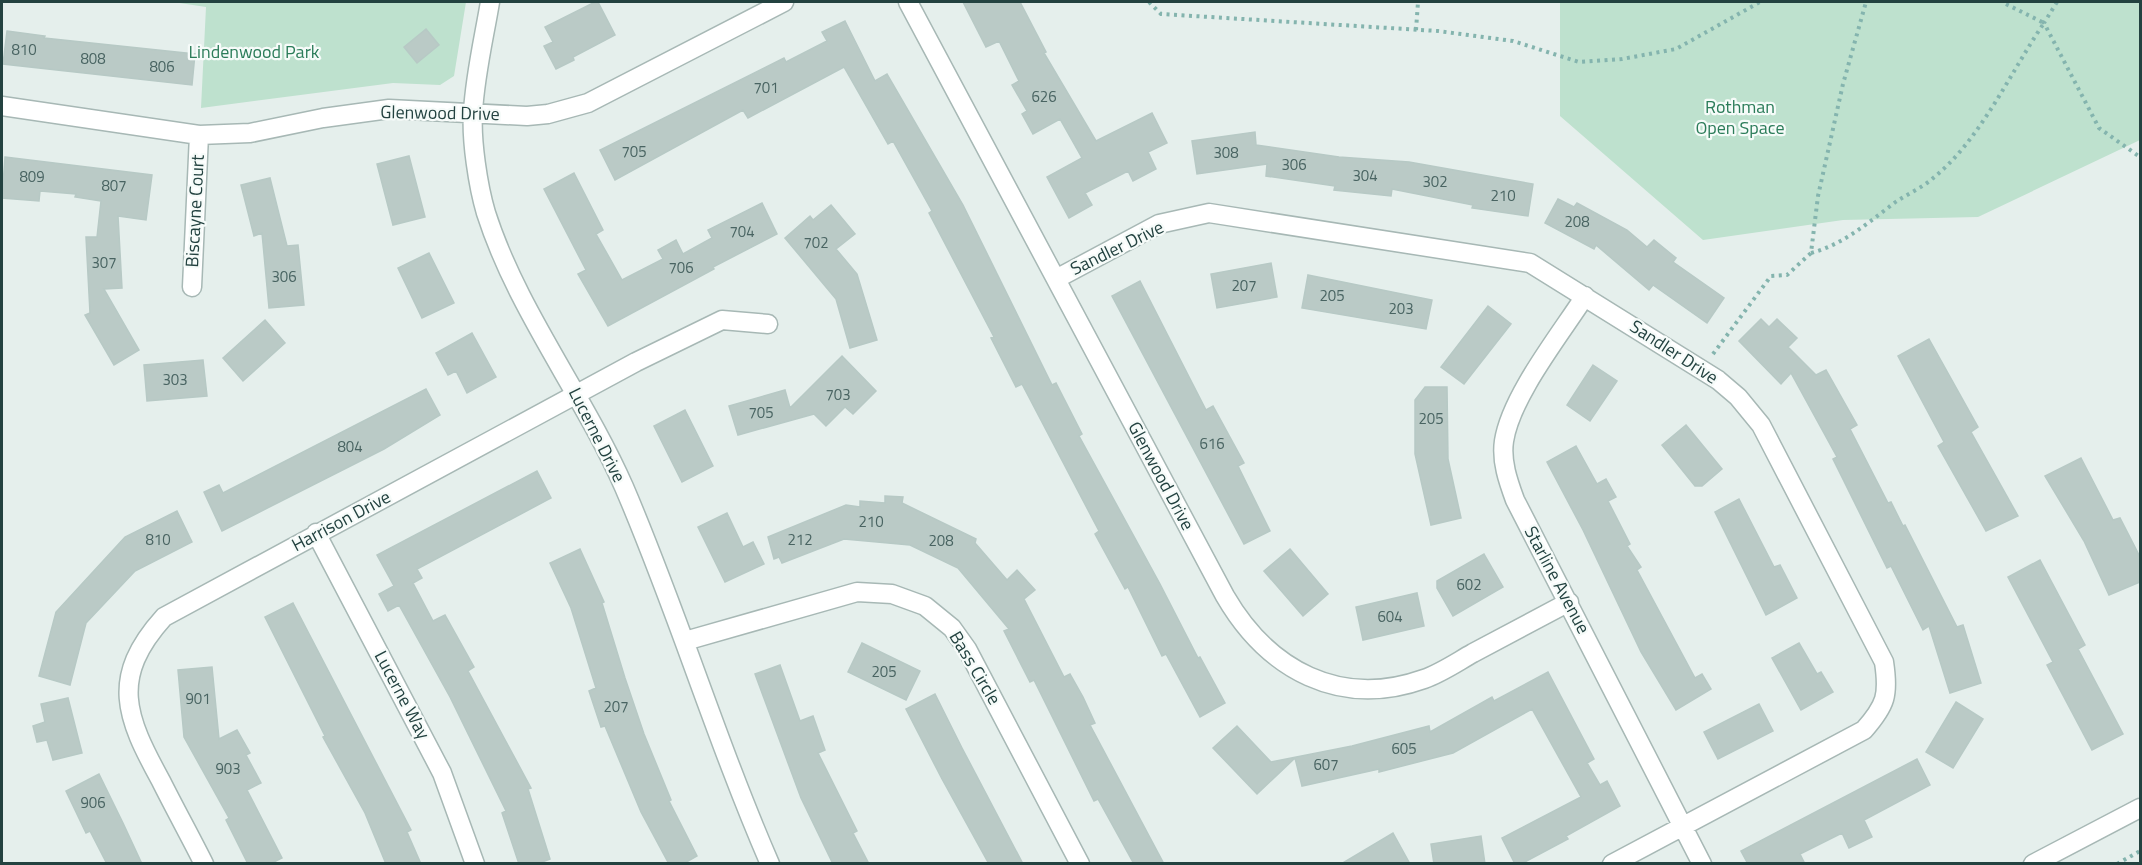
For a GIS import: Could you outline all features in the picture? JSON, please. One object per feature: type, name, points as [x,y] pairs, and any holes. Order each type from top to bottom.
[{"type":"street","name":"Lucerne Drive","points":[[490,2],[472,113],[477,162],[486,212],[511,275],[623,485],[685,642],[742,799],[770,864]]},
{"type":"street","name":"Glenwood Drive","points":[[2,106],[199,135],[250,134],[323,118],[389,110],[527,116],[548,114],[588,103],[784,2]]},
{"type":"street","name":"Glenwood Drive","points":[[908,2],[1242,624],[1272,655],[1301,674],[1351,688],[1395,687],[1426,678],[1569,602]]},
{"type":"street","name":"Biscayne Court","points":[[192,287],[199,135]]},
{"type":"street","name":"Sandler Drive","points":[[1056,279],[1160,224],[1209,213],[1530,263],[1702,369],[1738,397],[1761,425],[1884,662],[1888,687],[1880,711],[1864,730],[1612,864]]},
{"type":"street","name":"Starline Avenue","points":[[1585,296],[1512,410],[1503,442],[1506,476],[1515,500],[1702,864]]},
{"type":"street","name":"Harrison Drive","points":[[204,864],[137,736],[129,711],[134,660],[146,637],[164,617],[577,395],[722,320],[768,324]]},
{"type":"street","name":"Lucerne Way","points":[[316,534],[442,773],[475,864]]},
{"type":"street","name":"Bass Circle","points":[[685,642],[857,592],[892,594],[925,606],[952,628],[967,649],[1080,864]]},
{"type":"street","points":[[2033,864],[2140,808]]},
{"type":"path","points":[[1149,2],[1161,14],[1416,30],[1513,41],[1579,62],[1611,60],[1676,49],[1760,2]]},
{"type":"path","points":[[1416,30],[1418,2]]},
{"type":"path","points":[[1811,253],[1818,196],[1866,2]]},
{"type":"path","points":[[2002,2],[2044,23],[2099,128],[2140,157]]},
{"type":"path","points":[[1702,369],[1771,276],[1787,275],[1811,253],[1827,249],[1854,234],[1893,204],[1932,179],[1963,147],[2026,56],[2057,2]]},
{"type":"path","points":[[2117,864],[2140,851]]},
{"type":"green space","name":"Lindenwood Park","points":[[173,2],[466,2],[454,76],[440,85],[393,83],[201,108],[206,7]]},
{"type":"green space","name":"Rothman Open Space","points":[[1560,2],[2140,2],[2140,140],[1978,217],[1843,220],[1703,240],[1560,116]]},
{"type":"building","points":[[598,2],[615,35],[573,57],[574,60],[556,69],[544,46],[553,42],[545,27]]},
{"type":"building","points":[[963,2],[1020,2],[1046,52],[1044,53],[1096,141],[1152,113],[1167,143],[1148,152],[1156,169],[1133,181],[1128,171],[1085,193],[1092,205],[1069,218],[1047,177],[1082,158],[1060,119],[1033,134],[1022,114],[1027,111],[1012,85],[1019,81],[999,41],[986,47]]},
{"type":"building","points":[[845,21],[875,81],[887,74],[963,205],[1052,385],[1056,383],[1082,434],[1079,436],[1198,658],[1200,657],[1225,703],[1200,717],[1166,654],[1162,656],[1128,587],[1125,589],[1095,534],[1099,531],[1022,384],[1016,387],[991,338],[994,337],[929,213],[932,211],[893,141],[888,144],[844,67],[748,118],[743,110],[615,180],[600,150],[784,58],[786,62],[827,41],[822,32]]},
{"type":"building","points":[[426,29],[439,45],[417,63],[404,47]]},
{"type":"building","points":[[7,31],[45,36],[44,38],[195,54],[192,85],[3,64]]},
{"type":"building","points":[[1255,132],[1256,145],[1339,157],[1409,162],[1533,184],[1528,216],[1472,208],[1473,205],[1392,189],[1391,196],[1334,190],[1335,186],[1266,176],[1267,164],[1197,174],[1192,141]]},
{"type":"building","points":[[409,156],[425,217],[393,225],[377,164]]},
{"type":"building","points":[[5,157],[152,175],[146,220],[118,216],[122,288],[104,289],[139,350],[114,365],[85,315],[90,313],[86,237],[97,237],[101,201],[75,197],[76,194],[40,191],[39,201],[2,198]]},
{"type":"building","points":[[574,173],[603,230],[596,234],[622,280],[663,259],[658,250],[676,240],[683,254],[712,238],[708,230],[762,203],[777,234],[608,326],[578,274],[586,270],[544,189]]},
{"type":"building","points":[[270,178],[287,246],[298,245],[304,305],[269,308],[262,233],[254,236],[241,185]]},
{"type":"building","points":[[1558,199],[1574,207],[1577,203],[1627,230],[1647,247],[1654,240],[1676,258],[1673,262],[1724,298],[1707,323],[1653,285],[1649,290],[1596,245],[1594,249],[1545,223]]},
{"type":"building","points":[[831,205],[855,234],[836,249],[857,274],[877,340],[850,348],[836,299],[785,238],[810,216],[813,220]]},
{"type":"building","points":[[429,253],[454,303],[422,318],[398,268]]},
{"type":"building","points":[[1271,263],[1277,297],[1217,308],[1211,274]]},
{"type":"building","points":[[1308,275],[1432,300],[1426,329],[1302,308]]},
{"type":"building","points":[[1140,281],[1206,410],[1213,406],[1244,463],[1238,466],[1270,531],[1244,544],[1112,296]]},
{"type":"building","points":[[1488,306],[1511,324],[1464,384],[1441,367]]},
{"type":"building","points":[[1761,319],[1769,327],[1777,319],[1797,338],[1788,347],[1816,375],[1826,370],[1857,425],[1850,429],[1888,503],[1891,502],[1903,526],[1905,525],[1957,627],[1963,625],[1981,683],[1950,693],[1929,626],[1923,630],[1891,566],[1887,568],[1833,459],[1837,457],[1791,373],[1781,384],[1739,341]]},
{"type":"building","points":[[265,320],[285,343],[243,381],[223,358]]},
{"type":"building","points":[[472,333],[496,377],[467,393],[456,371],[448,375],[436,353]]},
{"type":"building","points":[[1929,339],[1978,427],[1971,432],[2018,516],[1986,531],[1938,446],[1944,442],[1898,356]]},
{"type":"building","points":[[842,356],[876,391],[853,414],[845,407],[826,426],[814,414],[738,435],[729,406],[785,390],[790,408]]},
{"type":"building","points":[[203,360],[207,396],[147,401],[144,365]]},
{"type":"building","points":[[1593,365],[1617,381],[1590,421],[1567,405]]},
{"type":"building","points":[[1425,387],[1447,387],[1448,459],[1461,518],[1431,525],[1415,454],[1415,400]]},
{"type":"building","points":[[426,389],[440,415],[384,449],[222,531],[204,492],[219,485],[223,493]]},
{"type":"building","points":[[685,410],[713,466],[682,482],[654,426]]},
{"type":"building","points":[[1686,425],[1722,469],[1702,486],[1695,486],[1662,445]]},
{"type":"building","points":[[1576,446],[1597,484],[1606,479],[1616,497],[1608,501],[1630,544],[1627,546],[1641,567],[1637,570],[1695,678],[1702,674],[1711,689],[1676,710],[1641,652],[1583,530],[1547,462]]},
{"type":"building","points":[[2081,458],[2113,520],[2120,518],[2140,557],[2140,582],[2109,595],[2084,541],[2045,476]]},
{"type":"building","points":[[537,471],[551,498],[417,569],[422,578],[413,583],[433,621],[445,615],[474,667],[468,671],[531,788],[528,789],[550,859],[537,864],[519,864],[502,813],[506,811],[450,697],[399,605],[388,611],[379,594],[394,586],[377,555]]},
{"type":"building","points":[[885,496],[903,497],[902,503],[976,539],[975,543],[1007,580],[1017,570],[1035,590],[1024,599],[1064,677],[1070,674],[1083,697],[1095,723],[1090,725],[1164,864],[1134,864],[1098,799],[1094,801],[1034,680],[1030,682],[1004,631],[1009,629],[958,568],[910,545],[844,539],[782,563],[779,557],[774,559],[768,537],[846,505],[860,507],[860,501],[885,503]]},
{"type":"building","points":[[1739,499],[1774,567],[1780,565],[1797,598],[1766,615],[1715,512]]},
{"type":"building","points":[[177,511],[192,542],[135,571],[86,623],[70,685],[39,676],[56,612],[125,537]]},
{"type":"building","points":[[727,513],[743,547],[753,542],[764,564],[725,582],[698,527]]},
{"type":"building","points":[[580,549],[604,602],[602,603],[625,678],[644,734],[671,800],[669,801],[697,856],[683,864],[669,864],[641,812],[605,726],[601,727],[589,691],[596,688],[571,608],[550,563]]},
{"type":"building","points":[[1290,549],[1328,594],[1303,616],[1264,571]]},
{"type":"building","points":[[1484,554],[1503,587],[1453,616],[1437,588],[1437,581]]},
{"type":"building","points":[[2040,560],[2085,645],[2078,649],[2123,734],[2092,750],[2047,665],[2053,662],[2008,577]]},
{"type":"building","points":[[1417,593],[1424,626],[1363,640],[1356,607]]},
{"type":"building","points":[[293,603],[411,830],[407,832],[421,864],[386,864],[365,813],[323,737],[325,736],[265,617]]},
{"type":"building","points":[[862,643],[920,671],[906,700],[848,672]]},
{"type":"building","points":[[1799,643],[1817,674],[1821,672],[1833,692],[1801,710],[1772,658]]},
{"type":"building","points":[[780,665],[800,721],[813,716],[825,750],[818,753],[857,831],[853,833],[869,864],[833,864],[801,798],[755,674]]},
{"type":"building","points":[[212,667],[219,739],[237,730],[250,753],[246,755],[261,783],[247,790],[282,858],[270,864],[248,864],[226,820],[229,818],[184,737],[178,670]]},
{"type":"building","points":[[1548,672],[1594,759],[1587,763],[1600,785],[1607,781],[1620,806],[1566,836],[1568,839],[1521,864],[1515,864],[1502,838],[1581,797],[1532,709],[1453,753],[1379,772],[1379,769],[1302,786],[1295,758],[1257,794],[1213,748],[1237,726],[1271,762],[1352,746],[1429,726],[1430,732],[1492,697],[1494,701]]},
{"type":"building","points":[[935,694],[1023,864],[989,864],[942,779],[906,709]]},
{"type":"building","points":[[68,698],[82,753],[53,760],[47,740],[37,742],[33,726],[45,722],[41,704]]},
{"type":"building","points":[[1956,702],[1983,719],[1953,768],[1926,752]]},
{"type":"building","points":[[1759,704],[1773,731],[1718,759],[1704,732]]},
{"type":"building","points":[[1917,759],[1930,785],[1864,820],[1872,837],[1849,848],[1842,833],[1800,854],[1805,864],[1748,864],[1741,851]]},
{"type":"building","points":[[99,774],[142,864],[107,864],[90,831],[86,833],[66,791]]},
{"type":"building","points":[[1393,833],[1410,864],[1341,864]]},
{"type":"building","points":[[1481,836],[1485,864],[1434,864],[1431,844]]}]
